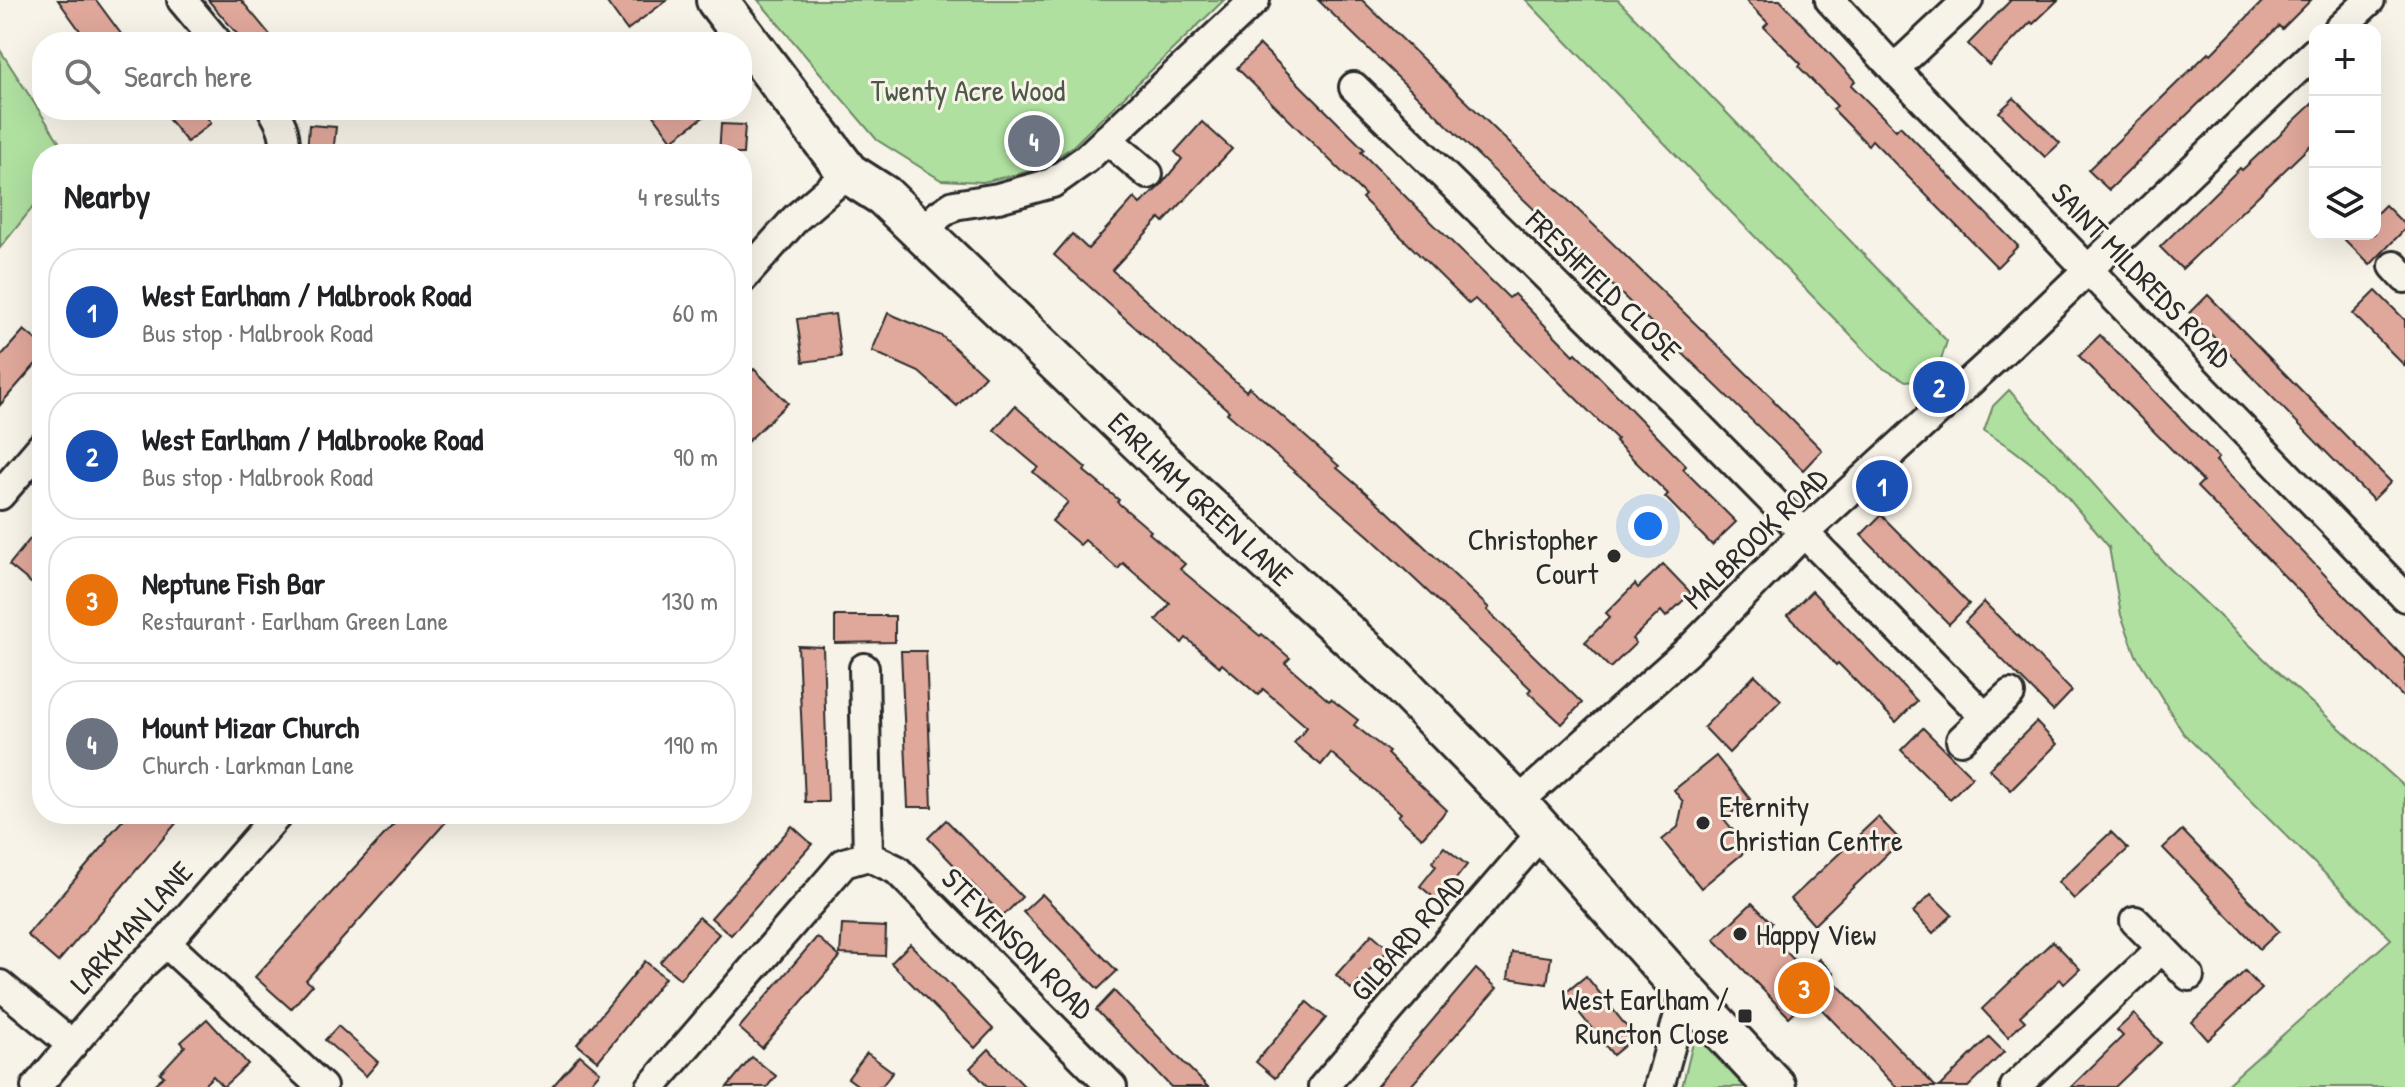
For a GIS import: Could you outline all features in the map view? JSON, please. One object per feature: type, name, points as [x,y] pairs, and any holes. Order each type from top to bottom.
[{"type":"street","points":[[182,0],[209,32]]},
{"type":"street","name":"EARLHAM GREEN LANE","points":[[717,0],[741,32]]},
{"type":"street","points":[[924,233],[939,215],[954,205],[998,198],[1052,183],[1086,159],[1255,0]]},
{"type":"street","name":"SAINT MILDREDS ROAD","points":[[1830,0],[2405,597]]},
{"type":"street","points":[[1894,69],[1968,0]]},
{"type":"street","points":[[2344,24],[2370,0]]},
{"type":"street","name":"EARLHAM GREEN LANE","points":[[752,46],[848,173],[884,196],[1192,492],[1395,678],[1530,817],[1690,997],[1775,1087]]},
{"type":"street","name":"MALBROOK ROAD","points":[[1530,817],[1805,532],[2002,352],[2309,58]]},
{"type":"street","name":"FRESHFIELD CLOSE","points":[[1354,87],[1805,532],[1985,717]]},
{"type":"street","points":[[278,120],[286,144]]},
{"type":"street","points":[[1107,139],[1148,174]]},
{"type":"street","points":[[752,268],[796,218],[848,173]]},
{"type":"street","points":[[0,495],[32,458]]},
{"type":"street","points":[[651,1087],[844,863],[868,856],[864,668]]},
{"type":"street","points":[[1961,740],[2010,694]]},
{"type":"street","name":"GILBARD ROAD","points":[[1323,1087],[1530,817]]},
{"type":"street","name":"LARKMAN LANE","points":[[36,1087],[269,824]]},
{"type":"street","name":"STEVENSON ROAD","points":[[868,856],[897,870],[1112,1087]]},
{"type":"street","points":[[2135,921],[2189,976]]},
{"type":"street","points":[[166,943],[322,1087]]},
{"type":"street","points":[[2015,1087],[2162,948]]},
{"type":"street","points":[[0,985],[72,1045]]},
{"type":"street","points":[[1659,1087],[1680,1011],[1690,997]]},
{"type":"green space","name":"Twenty Acre Wood","points":[[758,0],[1224,0],[1072,147],[1039,169],[983,182],[941,180],[877,140]]},
{"type":"green space","points":[[1526,0],[1618,0],[1947,341],[1941,360],[1923,379],[1906,381],[1881,367]]},
{"type":"green space","points":[[0,50],[32,100],[32,120],[45,120],[61,144],[32,144],[32,208],[0,248]]},
{"type":"green space","points":[[2009,390],[2165,564],[2282,676],[2405,787],[2405,1087],[2224,1087],[2391,939],[2183,733],[2136,655],[2121,615],[2109,547],[2053,480],[1984,431],[1993,406]]},
{"type":"green space","points":[[1695,1035],[1745,1087],[1682,1087]]},
{"type":"building","points":[[58,0],[96,0],[120,32],[81,32]]},
{"type":"building","points":[[208,0],[241,0],[268,32],[235,32]]},
{"type":"building","points":[[605,0],[667,0],[627,30]]},
{"type":"building","points":[[1318,0],[1362,0],[1822,450],[1803,470]]},
{"type":"building","points":[[1745,0],[1780,0],[1855,81],[1851,85],[1896,130],[1900,126],[2018,246],[1997,267],[1872,140],[1868,145],[1833,109],[1837,106],[1764,27],[1768,23]]},
{"type":"building","points":[[2009,0],[2058,0],[2033,24],[2031,22],[1989,65],[1968,44]]},
{"type":"building","points":[[2264,0],[2311,0],[2282,29],[2279,26],[2109,190],[2088,170]]},
{"type":"building","points":[[1260,45],[1364,149],[1361,152],[1409,200],[1509,298],[1514,294],[1574,355],[1576,353],[1686,466],[1683,469],[1736,522],[1712,545],[1665,497],[1668,494],[1615,441],[1617,439],[1475,299],[1469,304],[1237,68]]},
{"type":"building","points":[[2014,98],[2060,143],[2045,157],[1999,112]]},
{"type":"building","points":[[2309,107],[2309,147],[2182,269],[2160,247],[2240,168],[2242,170]]},
{"type":"building","points":[[169,120],[209,120],[211,123],[187,142]]},
{"type":"building","points":[[657,120],[699,120],[672,140]]},
{"type":"building","points":[[1037,121],[1051,151],[1031,161],[1017,130]]},
{"type":"building","points":[[1202,122],[1232,149],[1164,222],[1160,218],[1112,270],[1246,391],[1249,387],[1339,466],[1337,468],[1489,608],[1487,610],[1582,703],[1562,724],[1528,692],[1531,689],[1370,537],[1227,413],[1229,411],[1054,255],[1072,234],[1088,249],[1134,198],[1140,204],[1182,159],[1175,152]]},
{"type":"building","points":[[721,124],[745,125],[744,144],[720,144]]},
{"type":"building","points":[[309,125],[336,127],[334,144],[308,144]]},
{"type":"building","points":[[2385,205],[2405,225],[2405,229],[2370,265],[2345,240],[2381,240],[2381,209]]},
{"type":"building","points":[[2376,291],[2405,320],[2405,366],[2353,314]]},
{"type":"building","points":[[2208,295],[2391,482],[2373,500],[2190,313]]},
{"type":"building","points":[[888,313],[942,336],[985,376],[957,406],[919,372],[872,351]]},
{"type":"building","points":[[835,314],[841,357],[803,362],[797,319]]},
{"type":"building","points":[[24,330],[32,337],[32,368],[0,405],[0,357]]},
{"type":"building","points":[[2100,335],[2405,659],[2405,699],[2197,487],[2203,481],[2079,356]]},
{"type":"building","points":[[754,369],[788,403],[752,437]]},
{"type":"building","points":[[1015,406],[1086,468],[1084,471],[1185,564],[1180,569],[1290,658],[1285,663],[1329,701],[1331,699],[1358,720],[1354,725],[1389,752],[1387,754],[1447,810],[1422,838],[1398,816],[1401,813],[1331,753],[1321,765],[1294,743],[1307,727],[1263,689],[1258,695],[1222,664],[1220,667],[1186,638],[1182,643],[1156,620],[1170,604],[1123,563],[1118,569],[1085,540],[1080,545],[1052,521],[1068,502],[1033,472],[1038,467],[994,430]]},
{"type":"building","points":[[1881,515],[1969,604],[1949,624],[1861,535]]},
{"type":"building","points":[[32,536],[32,584],[9,565]]},
{"type":"building","points":[[1663,564],[1691,593],[1666,617],[1661,611],[1632,639],[1636,643],[1610,668],[1585,642],[1610,617],[1606,613],[1635,584],[1638,588]]},
{"type":"building","points":[[1812,591],[1917,701],[1896,722],[1788,615]]},
{"type":"building","points":[[1984,602],[2072,691],[2053,711],[1965,622]]},
{"type":"building","points":[[835,616],[895,616],[895,642],[835,643]]},
{"type":"building","points":[[798,646],[823,647],[828,802],[805,802]]},
{"type":"building","points":[[901,651],[926,651],[932,807],[908,807]]},
{"type":"building","points":[[1755,675],[1781,700],[1729,753],[1704,727]]},
{"type":"building","points":[[2036,722],[2057,744],[2011,790],[1989,769]]},
{"type":"building","points":[[1923,728],[1972,777],[1950,799],[1901,750]]},
{"type":"building","name":"Eternity Christian Centre","points":[[1716,756],[1750,799],[1724,819],[1748,849],[1701,888],[1662,840],[1678,827],[1683,802],[1674,790]]},
{"type":"building","points":[[1878,817],[1901,841],[1814,925],[1791,899]]},
{"type":"building","points":[[946,820],[1022,897],[1003,916],[928,838]]},
{"type":"building","points":[[119,824],[175,824],[58,962],[27,935],[108,841],[106,839]]},
{"type":"building","points":[[394,824],[444,824],[306,980],[312,985],[291,1009],[255,977]]},
{"type":"building","points":[[792,826],[812,844],[731,935],[711,918]]},
{"type":"building","points":[[2182,830],[2279,931],[2260,949],[2163,848]]},
{"type":"building","points":[[2111,832],[2128,849],[2074,899],[2058,882]]},
{"type":"building","points":[[1444,847],[1467,865],[1438,901],[1420,886],[1436,866],[1432,862]]},
{"type":"building","points":[[1042,894],[1117,971],[1098,989],[1023,912]]},
{"type":"building","points":[[1931,894],[1952,915],[1933,933],[1913,912]]},
{"type":"building","points":[[1752,903],[1772,923],[1765,930],[1806,972],[1819,959],[1834,974],[1830,977],[1936,1087],[1896,1087],[1810,997],[1789,1017],[1714,939]]},
{"type":"building","points":[[699,917],[719,934],[680,979],[660,962]]},
{"type":"building","points":[[842,925],[886,927],[885,956],[840,954]]},
{"type":"building","points":[[1372,934],[1389,949],[1352,990],[1336,975]]},
{"type":"building","points":[[817,937],[840,957],[762,1048],[739,1028]]},
{"type":"building","points":[[2053,941],[2080,969],[2064,984],[2060,979],[2020,1016],[2025,1021],[2008,1037],[1982,1009]]},
{"type":"building","points":[[910,944],[993,1029],[975,1048],[891,963]]},
{"type":"building","points":[[1512,952],[1551,957],[1547,984],[1508,978]]},
{"type":"building","points":[[645,961],[665,978],[598,1061],[577,1044]]},
{"type":"building","points":[[1476,969],[1497,988],[1410,1087],[1376,1087]]},
{"type":"building","points":[[2245,971],[2262,989],[2208,1040],[2192,1022]]},
{"type":"building","points":[[1586,976],[1635,1037],[1613,1055],[1564,994]]},
{"type":"building","points":[[1114,991],[1208,1087],[1171,1087],[1096,1010]]},
{"type":"building","points":[[1307,1002],[1326,1018],[1275,1078],[1256,1062]]},
{"type":"building","points":[[2134,1014],[2161,1043],[2115,1087],[2071,1087],[2123,1036],[2117,1030]]},
{"type":"building","points":[[207,1019],[248,1064],[223,1087],[213,1076],[202,1087],[151,1087],[164,1076],[160,1073],[185,1046],[181,1042]]},
{"type":"building","points":[[338,1026],[378,1062],[366,1076],[325,1040]]},
{"type":"building","points":[[1989,1037],[2004,1052],[1968,1087],[1939,1087]]},
{"type":"building","points":[[989,1049],[1025,1087],[988,1087],[970,1068]]},
{"type":"building","points":[[867,1053],[893,1072],[881,1087],[860,1087],[848,1078]]},
{"type":"building","points":[[580,1055],[600,1072],[587,1087],[552,1087]]},
{"type":"building","points":[[752,1057],[776,1076],[767,1087],[727,1087]]},
{"type":"place","name":"Mount Mizar Church","points":[[1034,141]]},
{"type":"place","name":"West Earlham / Malbrooke Road","points":[[1939,387]]},
{"type":"place","name":"West Earlham / Malbrook Road","points":[[1882,486]]},
{"type":"place","name":"Christopher Court","points":[[1614,556]]},
{"type":"place","name":"Eternity Christian Centre","points":[[1703,823]]},
{"type":"place","name":"Happy View","points":[[1740,934]]},
{"type":"place","name":"Neptune Fish Bar","points":[[1804,988]]},
{"type":"place","name":"West Earlham / Runcton Close","points":[[1745,1016]]}]
